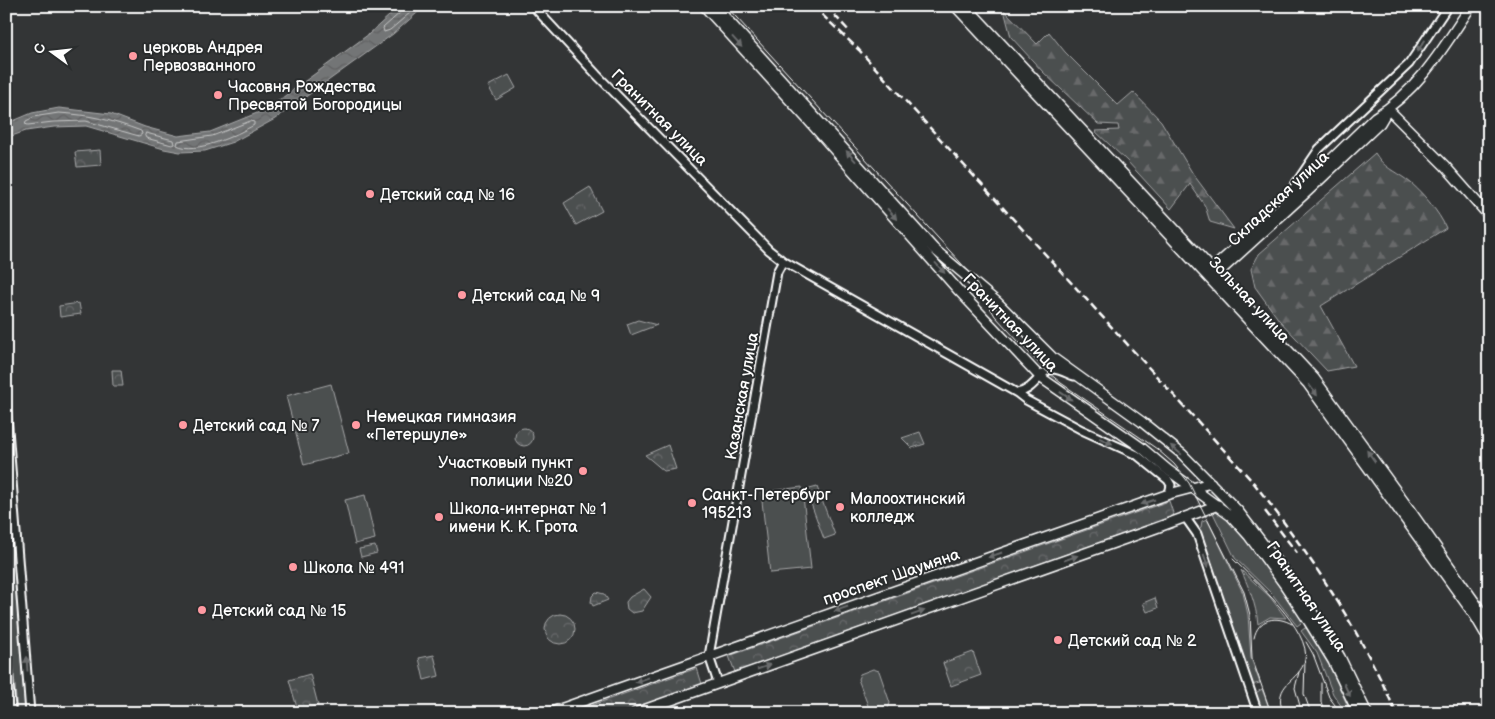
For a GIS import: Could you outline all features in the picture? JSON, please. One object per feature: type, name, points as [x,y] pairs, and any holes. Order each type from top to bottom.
[{"type":"main road","points":[[6,670],[10,713]]},
{"type":"street","name":"Гранитная улица","points":[[532,6],[768,250],[783,261],[1017,393],[1026,400],[1082,430],[1140,452],[1168,480],[1171,485],[1169,494]]},
{"type":"street","name":"Гранитная улица","points":[[704,6],[959,291],[1040,377],[1140,452],[1232,516],[1284,584],[1333,661],[1358,713]]},
{"type":"street","name":"Гранитная улица","points":[[715,6],[934,249],[997,302],[1048,354],[1150,428],[1182,454],[1249,524],[1290,579],[1340,657],[1367,713]]},
{"type":"street","name":"Зольная улица","points":[[955,6],[1213,273],[1308,384],[1475,616],[1489,640]]},
{"type":"street","name":"Зольная улица","points":[[966,6],[1325,392],[1460,580],[1489,625]]},
{"type":"street","points":[[1288,200],[1296,182],[1318,149],[1408,64],[1448,6]]},
{"type":"street","name":"Складская улица","points":[[1213,273],[1375,117],[1388,109],[1420,80],[1472,6]]},
{"type":"street","points":[[1388,109],[1444,166],[1489,216]]},
{"type":"street","name":"Складская улица","points":[[1213,273],[1308,191],[1380,123],[1388,109]]},
{"type":"street","name":"Казанская улица","points":[[718,683],[709,656],[777,272],[783,261]]},
{"type":"street","points":[[1017,393],[1028,389],[1046,371],[1056,369],[1078,377]]},
{"type":"street","points":[[6,403],[9,478],[30,713]]},
{"type":"street","points":[[1195,514],[1206,497],[1211,483]]},
{"type":"street","name":"проспект Шаумяна","points":[[549,713],[1169,494],[1195,489],[1211,483]]},
{"type":"street","points":[[635,713],[1218,505]]},
{"type":"street","points":[[1185,517],[1197,534],[1258,713]]},
{"type":"green space","points":[[1004,10],[1037,44],[1049,32],[1065,52],[1118,105],[1133,92],[1161,121],[1193,174],[1234,229],[1210,222],[1205,206],[1190,184],[1171,209],[1127,161],[1095,131],[1119,130],[1118,125],[1098,124],[1043,72],[1011,37]]},
{"type":"green space","points":[[509,75],[516,88],[496,100],[488,86]]},
{"type":"green space","points":[[100,150],[101,165],[77,167],[75,152]]},
{"type":"green space","points":[[1375,153],[1385,165],[1407,180],[1423,195],[1439,215],[1446,228],[1321,306],[1354,366],[1327,371],[1279,320],[1255,287],[1251,269],[1259,254]]},
{"type":"green space","points":[[590,187],[602,211],[576,225],[564,203]]},
{"type":"green space","points":[[79,303],[81,314],[60,317],[59,306]]},
{"type":"green space","points":[[638,320],[657,325],[631,335],[627,324]]},
{"type":"green space","points":[[112,370],[121,370],[123,386],[113,386]]},
{"type":"green space","points":[[331,384],[349,453],[304,465],[286,396]]},
{"type":"green space","points":[[524,428],[530,431],[533,437],[530,443],[524,446],[518,443],[515,437],[518,431]]},
{"type":"green space","points":[[920,432],[925,444],[912,448],[902,438]]},
{"type":"green space","points":[[668,445],[676,469],[664,471],[645,455]]},
{"type":"green space","points":[[6,486],[8,490],[26,713],[17,713],[6,566]]},
{"type":"green space","points":[[802,487],[811,569],[770,573],[761,492]]},
{"type":"green space","points":[[817,487],[835,535],[824,539],[806,490]]},
{"type":"green space","points":[[365,495],[375,539],[355,544],[345,500]]},
{"type":"green space","points":[[1169,501],[1174,516],[735,672],[729,656]]},
{"type":"green space","points":[[1213,513],[1224,514],[1259,557],[1302,620],[1297,626],[1273,595],[1235,558]]},
{"type":"green space","points":[[1207,519],[1243,593],[1248,615],[1251,658],[1260,683],[1251,685],[1198,529],[1201,527],[1202,521]]},
{"type":"green space","points":[[375,546],[377,553],[361,557],[359,549]]},
{"type":"green space","points":[[1241,570],[1270,597],[1286,618],[1270,617],[1258,624],[1254,603]]},
{"type":"green space","points":[[644,589],[651,597],[642,611],[632,613],[627,609],[626,602],[630,597]]},
{"type":"green space","points":[[596,592],[604,594],[608,600],[593,606],[591,602],[592,596]]},
{"type":"green space","points":[[1155,598],[1158,608],[1147,612],[1143,603]]},
{"type":"green space","points":[[560,614],[570,619],[575,629],[570,639],[560,644],[550,639],[545,629],[550,619]]},
{"type":"green space","points":[[1305,628],[1308,629],[1328,663],[1351,713],[1346,713],[1333,694],[1317,653],[1301,631]]},
{"type":"green space","points":[[973,652],[981,675],[951,686],[943,663]]},
{"type":"green space","points":[[434,655],[439,676],[424,680],[419,658]]},
{"type":"green space","points":[[697,668],[702,684],[621,713],[570,713]]},
{"type":"green space","points":[[873,669],[879,671],[890,703],[888,709],[878,713],[870,711],[858,679],[860,674]]},
{"type":"green space","points":[[310,674],[318,705],[298,711],[289,680]]},
{"type":"green space","points":[[1262,689],[1271,713],[1261,713],[1254,694]]},
{"type":"water","points":[[400,6],[425,6],[393,34],[275,119],[233,142],[205,151],[180,152],[86,126],[54,127],[26,131],[6,138],[6,124],[32,113],[59,108],[111,114],[145,127],[178,136],[210,132],[267,109],[369,34]]},
{"type":"tram line","points":[[726,6],[970,273],[995,316],[1043,368],[1061,383],[1157,449],[1174,464],[1189,483],[1244,592],[1250,615],[1252,658],[1271,713]]},
{"type":"tram line","points":[[1233,559],[1279,606],[1300,635],[1305,648],[1305,660],[1302,668],[1281,695],[1283,713]]},
{"type":"tram line","points":[[1254,638],[1259,626],[1268,620],[1274,619],[1292,624]]},
{"type":"tram line","points":[[1306,642],[1313,654],[1329,697],[1341,713]]},
{"type":"tram line","points":[[1305,661],[1304,694],[1311,713]]},
{"type":"tram line","points":[[1299,672],[1295,688],[1302,713]]},
{"type":"tram line","points":[[1321,683],[1321,702],[1325,713]]},
{"type":"railway","points":[[813,6],[859,50],[1253,482],[1294,536],[1350,622],[1396,713]]},
{"type":"railway","points":[[826,6],[850,32]]},
{"type":"railway","points":[[1265,511],[1297,553]]},
{"type":"place","name":"церковь Андрея Первозванного","points":[[133,56]]},
{"type":"place","name":"Часовня Рождества Пресвятой Богородицы","points":[[218,95]]},
{"type":"place","name":"Детский сад № 16","points":[[370,194]]},
{"type":"place","name":"Детский сад № 9","points":[[462,295]]},
{"type":"place","name":"Детский сад № 7","points":[[183,425]]},
{"type":"place","name":"Немецкая гимназия «Петершуле»","points":[[356,425]]},
{"type":"place","name":"Участковый пункт полиции №20","points":[[583,471]]},
{"type":"place","name":"Санкт-Петербург 195213","points":[[692,503]]},
{"type":"place","name":"Малоохтинский колледж","points":[[840,507]]},
{"type":"place","name":"Школа-интернат № 1 имени К. К. Грота","points":[[439,517]]},
{"type":"place","name":"Школа № 491","points":[[293,567]]},
{"type":"place","name":"Детский сад № 15","points":[[202,610]]},
{"type":"place","name":"Детский сад № 2","points":[[1058,640]]}]
